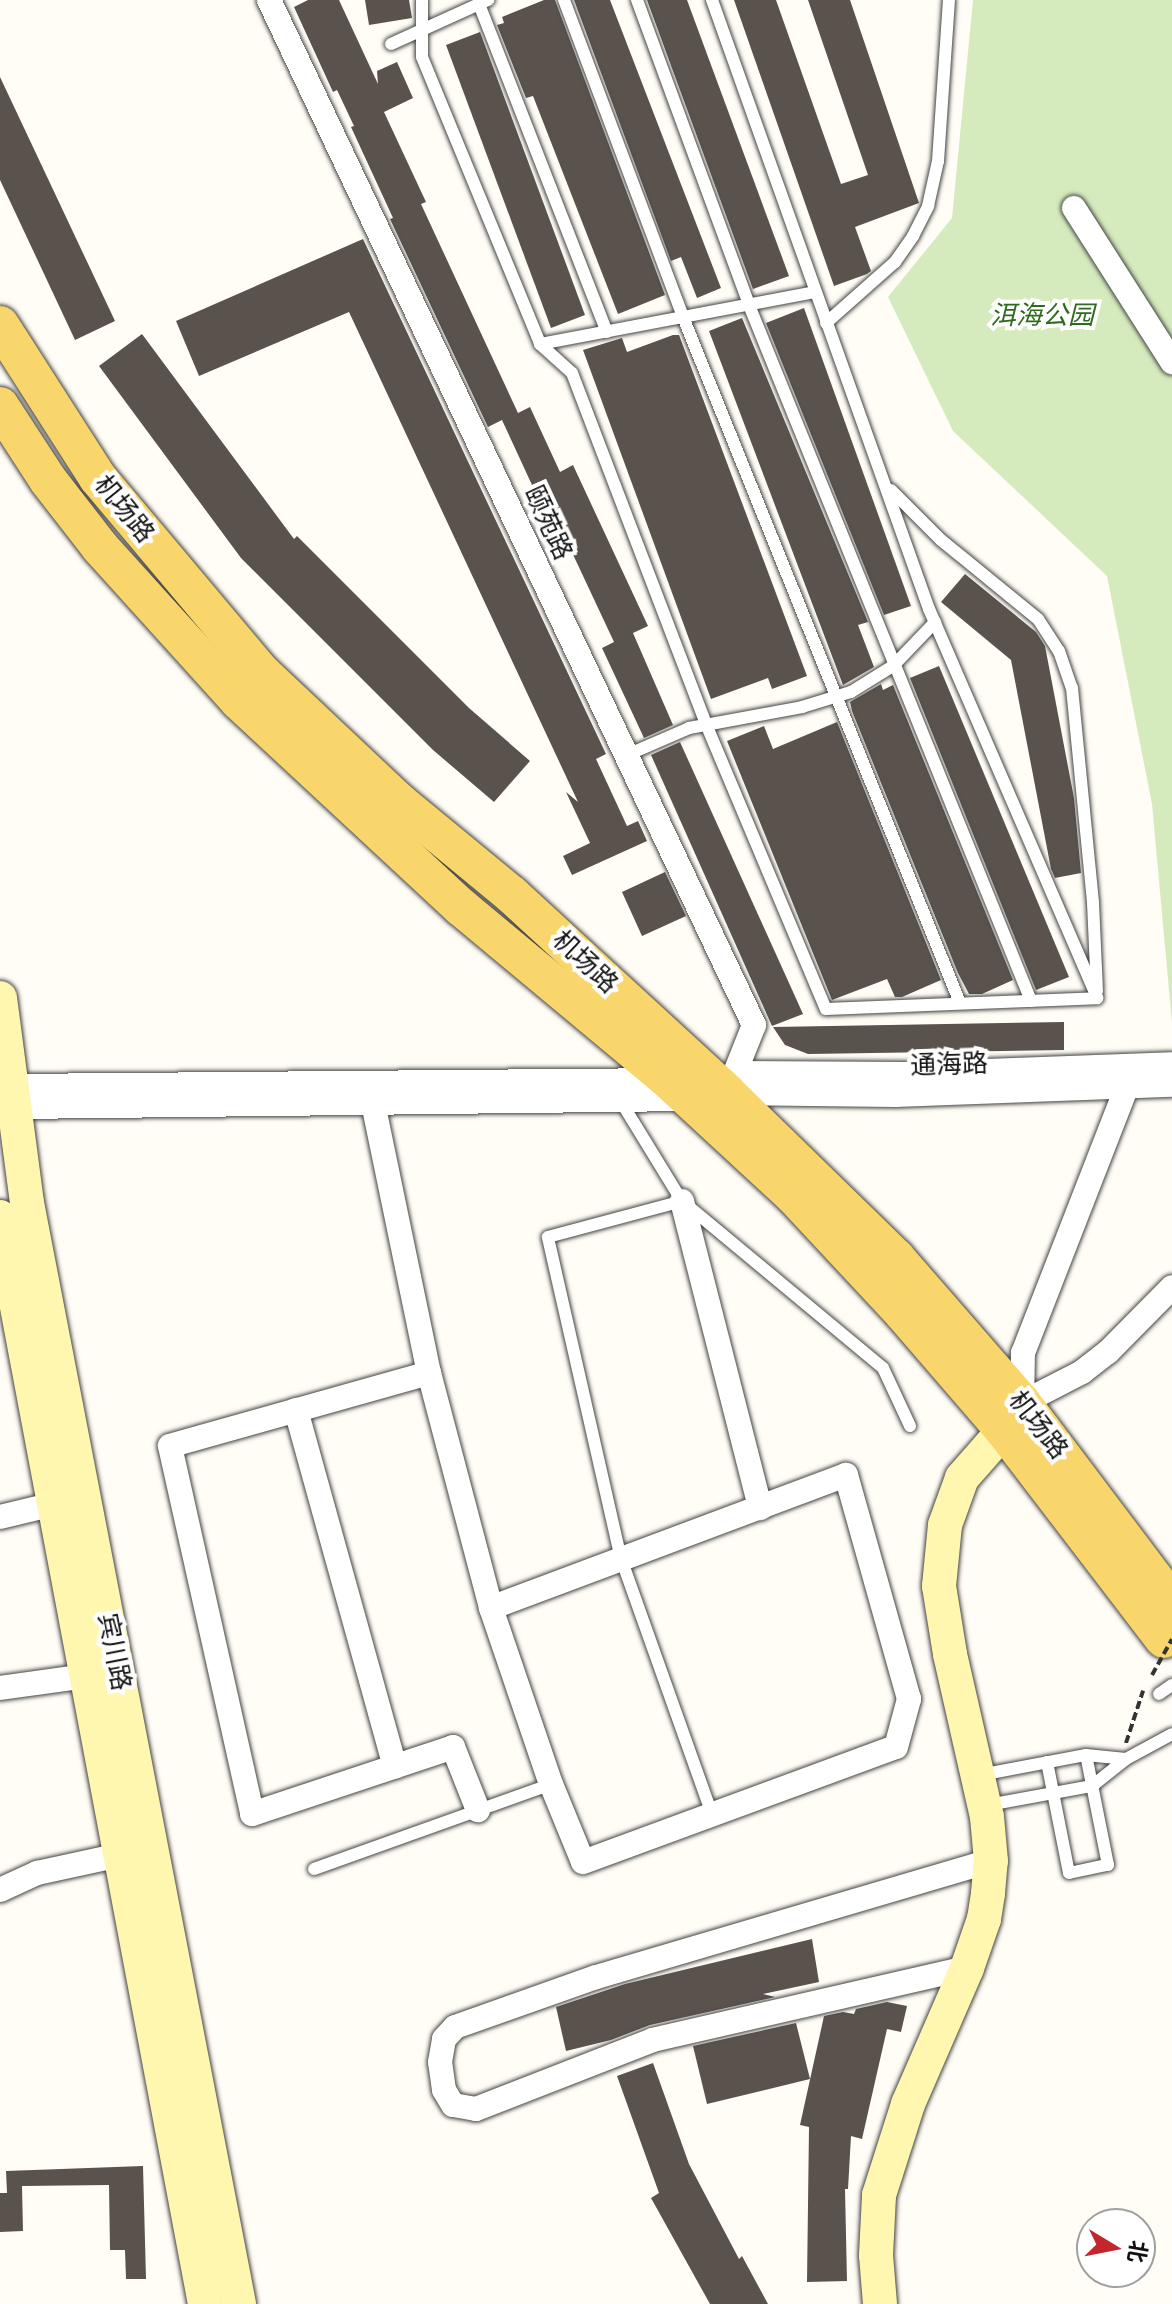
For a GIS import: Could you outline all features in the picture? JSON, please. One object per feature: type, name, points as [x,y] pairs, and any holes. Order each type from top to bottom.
[{"type":"main road","name":"机场路","points":[[0,325],[98,478],[259,670],[399,802],[732,1083],[896,1258],[1013,1416],[1168,1639]]},
{"type":"main road","name":"机场路","points":[[0,406],[48,480],[100,547],[239,701],[357,815],[461,907],[679,1090],[793,1195],[903,1313],[1013,1416],[1172,1602]]},
{"type":"main road","name":"宾川路","points":[[0,998],[7,1098],[239,2304]]},
{"type":"main road","name":"宾川路","points":[[0,1217],[205,2304]]},
{"type":"main road","points":[[880,2304],[876,2255],[879,2195],[908,2104],[967,1968],[984,1919],[991,1861],[982,1791],[950,1654],[939,1586],[945,1525],[962,1478],[1013,1416]]},
{"type":"street","name":"颐苑路","points":[[269,0],[754,1025],[732,1083]]},
{"type":"street","points":[[1074,208],[1172,362]]},
{"type":"street","name":"通海路","points":[[732,1083],[895,1095],[1131,1076],[1172,1064]]},
{"type":"street","points":[[1013,1416],[1023,1353],[1131,1076]]},
{"type":"street","name":"通海路","points":[[1131,1076],[1172,1085]]},
{"type":"street","points":[[7,1098],[679,1090]]},
{"type":"street","points":[[7,1098],[373,1103],[620,1100],[679,1090]]},
{"type":"street","points":[[373,1103],[429,1373],[491,1608],[551,1784],[583,1862],[896,1747],[909,1699],[846,1475],[491,1608]]},
{"type":"street","points":[[682,1201],[760,1508]]},
{"type":"street","points":[[1013,1416],[1108,1352],[1172,1287]]},
{"type":"street","points":[[429,1373],[170,1446],[252,1814],[453,1747],[478,1810]]},
{"type":"street","points":[[296,1410],[395,1766]]},
{"type":"street","points":[[0,1517],[54,1504]]},
{"type":"street","points":[[0,1688],[87,1676]]},
{"type":"street","points":[[0,1890],[37,1873],[120,1855]]},
{"type":"street","points":[[967,1968],[653,2040],[476,2109],[453,2105],[444,2090],[440,2062],[444,2039],[455,2027],[596,1977],[991,1861]]},
{"type":"lane","points":[[422,0],[422,57],[540,344],[572,373],[706,724],[826,1009],[1097,998]]},
{"type":"lane","points":[[564,0],[683,317],[960,1003]]},
{"type":"lane","points":[[637,0],[749,305],[1031,1001]]},
{"type":"lane","points":[[712,0],[935,622],[1097,998]]},
{"type":"lane","points":[[826,323],[895,262],[928,206],[938,161],[949,0]]},
{"type":"lane","points":[[391,44],[484,2],[607,332]]},
{"type":"lane","points":[[540,344],[815,292]]},
{"type":"lane","points":[[886,485],[941,540],[1038,619],[1059,651],[1072,688],[1093,903],[1097,998]]},
{"type":"lane","points":[[627,755],[676,732],[835,699],[861,688],[895,664],[935,622]]},
{"type":"lane","points":[[620,1100],[682,1201],[883,1368],[910,1426]]},
{"type":"lane","points":[[682,1201],[548,1237],[621,1559],[712,1814]]},
{"type":"lane","points":[[1159,1694],[1172,1685]]},
{"type":"lane","points":[[982,1791],[1053,1793],[1092,1786],[1126,1759],[1172,1734]]},
{"type":"lane","points":[[1047,1762],[1069,1873],[1108,1865],[1086,1755]]},
{"type":"lane","points":[[982,1791],[1047,1762],[1086,1755],[1126,1759]]},
{"type":"lane","points":[[314,1869],[551,1784]]},
{"type":"path","points":[[1126,1759],[1126,1733],[1139,1698],[1168,1639]]},
{"type":"green space","name":"洱海公园","points":[[973,0],[1172,0],[1172,1023],[1152,804],[1107,576],[953,431],[888,297],[952,218]]},
{"type":"building","points":[[308,0],[339,0],[378,84],[377,71],[397,62],[413,98],[384,112],[426,202],[421,204],[518,413],[530,407],[560,472],[573,465],[648,626],[633,633],[673,725],[644,738],[602,648],[614,642],[539,482],[532,485],[502,420],[488,427],[390,219],[393,218],[351,127],[354,126],[337,90],[333,92],[294,7]]},
{"type":"building","points":[[365,0],[409,0],[412,18],[369,25]]},
{"type":"building","points":[[544,0],[555,0],[665,295],[618,314],[533,96],[526,98],[497,25],[504,23],[502,17]]},
{"type":"building","points":[[574,0],[610,0],[721,288],[697,298],[681,257],[671,261]]},
{"type":"building","points":[[647,0],[687,0],[789,276],[753,289]]},
{"type":"building","points":[[734,0],[776,0],[841,184],[868,175],[808,0],[850,0],[919,203],[855,227],[871,271],[867,274],[834,286]]},
{"type":"building","points":[[480,32],[585,315],[551,328],[446,45]]},
{"type":"building","points":[[0,77],[115,321],[75,340],[0,180]]},
{"type":"building","points":[[363,239],[606,754],[596,759],[627,826],[638,821],[647,841],[572,875],[563,856],[590,843],[566,792],[578,802],[349,312],[199,376],[176,321]]},
{"type":"building","points":[[804,308],[911,606],[884,615],[766,323]]},
{"type":"building","points":[[742,318],[868,622],[858,625],[874,667],[843,685],[709,331]]},
{"type":"building","points":[[142,334],[294,539],[297,536],[469,708],[530,761],[494,802],[433,750],[241,558],[99,366]]},
{"type":"building","points":[[679,335],[807,676],[772,689],[768,678],[711,699],[583,350],[622,338],[627,352]]},
{"type":"building","points":[[965,574],[1036,632],[1045,646],[1074,798],[1081,873],[1055,878],[1051,869],[1011,660],[941,602]]},
{"type":"building","points":[[939,666],[1069,977],[1036,990],[910,678]]},
{"type":"building","points":[[881,684],[883,690],[893,685],[1013,980],[982,994],[969,994],[958,973],[852,711],[850,702]]},
{"type":"building","points":[[837,722],[941,980],[902,997],[895,997],[887,979],[832,1000],[727,741],[764,726],[773,749]]},
{"type":"building","points":[[680,742],[803,1014],[772,1026],[651,755]]},
{"type":"building","points":[[665,872],[686,916],[642,936],[622,892]]},
{"type":"building","points":[[1064,1022],[1064,1050],[808,1054],[785,1045],[773,1027]]},
{"type":"building","points":[[812,1939],[819,1982],[763,1994],[775,1997],[650,2025],[611,2040],[566,2051],[556,2007],[625,1984]]},
{"type":"building","points":[[887,2002],[907,2006],[901,2032],[887,2029],[862,2139],[851,2136],[848,2189],[845,2189],[847,2281],[807,2282],[809,2127],[800,2125],[824,2016],[843,2012],[854,2014],[856,2009]]},
{"type":"building","points":[[796,2023],[810,2079],[707,2104],[693,2046]]},
{"type":"building","points":[[653,2063],[689,2164],[739,2259],[742,2256],[768,2304],[710,2304],[651,2198],[659,2193],[617,2076]]},
{"type":"building","points":[[143,2166],[146,2279],[126,2279],[125,2250],[110,2250],[109,2185],[22,2186],[23,2231],[0,2232],[0,2193],[7,2193],[6,2171]]}]
